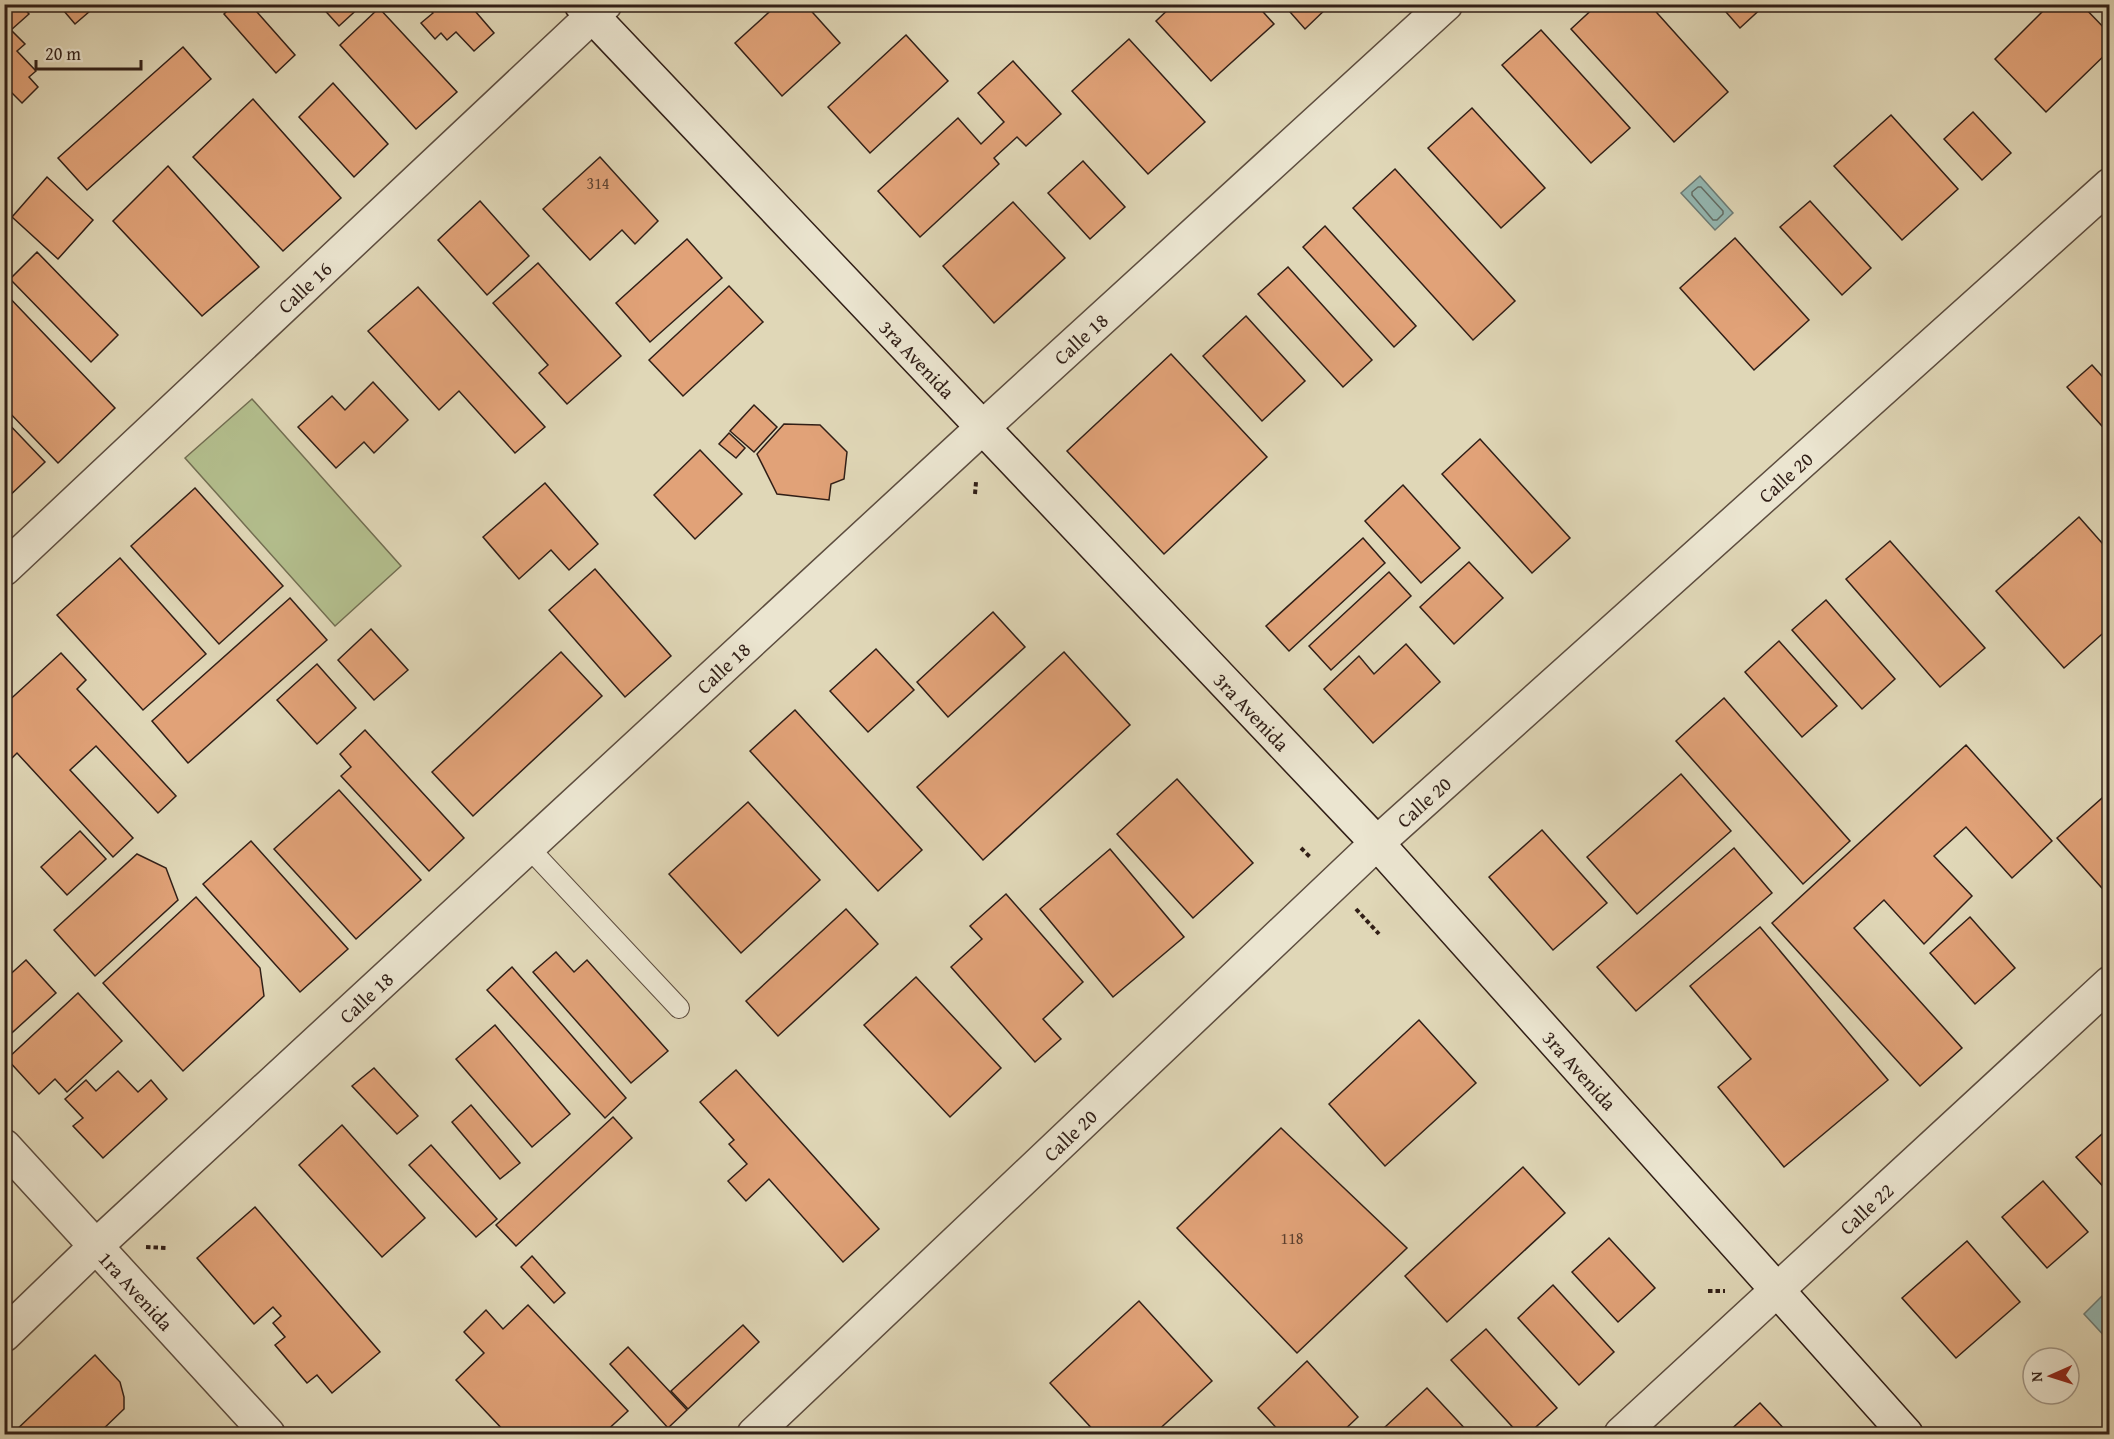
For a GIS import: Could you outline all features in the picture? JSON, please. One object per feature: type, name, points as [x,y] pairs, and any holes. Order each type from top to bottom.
[{"type":"street","name":"Calle 18","points":[[4,1335],[96,1245],[982,428],[1446,4]]},
{"type":"street","name":"3ra Avenida","points":[[592,9],[982,428],[1377,843],[1905,1434]]},
{"type":"street","name":"Calle 16","points":[[4,569],[592,9]]},
{"type":"street","name":"Calle 20","points":[[754,1434],[1377,843],[2109,185]]},
{"type":"street","name":"Calle 22","points":[[1622,1434],[1778,1292],[2109,983]]},
{"type":"street","name":"1ra Avenida","points":[[4,1146],[268,1434]]},
{"type":"lane","points":[[528,847],[679,1008]]},
{"type":"green space","points":[[252,399],[401,566],[335,626],[185,458]]},
{"type":"water","points":[[1700,176],[1733,213],[1715,230],[1681,193]]},
{"type":"water","points":[[2109,1289],[2109,1341],[2084,1314]]},
{"type":"building","points":[[4,4],[20,4],[29,14],[11,30],[25,44],[17,51],[36,71],[29,77],[38,87],[22,103],[4,85]]},
{"type":"building","points":[[58,4],[96,4],[97,5],[75,24]]},
{"type":"building","points":[[234,4],[250,4],[295,55],[276,73],[224,14]]},
{"type":"building","points":[[319,4],[363,4],[339,26]]},
{"type":"building","points":[[425,4],[469,4],[494,33],[474,51],[456,32],[447,40],[441,33],[435,39],[421,23],[433,13]]},
{"type":"building","points":[[778,4],[805,4],[840,43],[782,96],[735,43]]},
{"type":"building","points":[[1174,4],[1256,4],[1274,24],[1211,81],[1156,21]]},
{"type":"building","points":[[1283,4],[1331,4],[1305,29]]},
{"type":"building","points":[[1598,4],[1649,4],[1728,92],[1674,142],[1571,29]]},
{"type":"building","points":[[1719,4],[1766,4],[1740,28]]},
{"type":"building","points":[[2050,4],[2081,4],[2110,34],[2110,50],[2046,112],[1995,59]]},
{"type":"building","points":[[379,8],[457,92],[416,129],[340,45]]},
{"type":"building","points":[[1541,30],[1630,128],[1591,163],[1502,65]]},
{"type":"building","points":[[906,35],[948,81],[870,153],[828,107]]},
{"type":"building","points":[[1129,39],[1205,122],[1148,174],[1072,91]]},
{"type":"building","points":[[183,47],[211,79],[87,190],[58,158]]},
{"type":"building","points":[[1013,61],[1061,114],[1026,146],[1017,137],[994,158],[999,164],[920,237],[878,191],[958,118],[981,144],[1004,122],[978,93]]},
{"type":"building","points":[[333,83],[388,144],[354,177],[299,117]]},
{"type":"building","points":[[253,99],[341,198],[283,251],[193,157]]},
{"type":"building","points":[[1472,108],[1545,188],[1501,228],[1428,148]]},
{"type":"building","points":[[1973,112],[2011,153],[1982,180],[1944,139]]},
{"type":"building","points":[[1891,115],[1958,189],[1902,240],[1834,166]]},
{"type":"building","points":[[600,157],[658,221],[635,244],[622,230],[590,260],[543,209]]},
{"type":"building","points":[[1083,161],[1125,207],[1090,239],[1048,193]]},
{"type":"building","points":[[168,166],[259,267],[202,316],[113,221]]},
{"type":"building","points":[[1395,169],[1515,301],[1473,340],[1353,208]]},
{"type":"building","points":[[47,177],[93,220],[58,259],[12,217]]},
{"type":"building","points":[[480,201],[529,256],[487,295],[438,240]]},
{"type":"building","points":[[1810,201],[1871,268],[1842,295],[1780,227]]},
{"type":"building","points":[[1013,202],[1065,258],[994,323],[943,266]]},
{"type":"building","points":[[1325,226],[1416,326],[1394,347],[1303,247]]},
{"type":"building","points":[[1735,238],[1809,320],[1754,370],[1680,288]]},
{"type":"building","points":[[687,239],[722,278],[650,342],[616,303]]},
{"type":"building","points":[[37,252],[118,335],[91,362],[10,279]]},
{"type":"building","points":[[538,263],[621,356],[567,404],[539,373],[548,365],[493,303]]},
{"type":"building","points":[[1288,267],[1372,360],[1343,387],[1258,294]]},
{"type":"building","points":[[729,286],[763,322],[683,396],[649,360]]},
{"type":"building","points":[[418,287],[545,427],[515,453],[459,391],[439,410],[368,331]]},
{"type":"building","points":[[4,292],[115,408],[58,463],[4,407]]},
{"type":"building","points":[[1246,316],[1305,381],[1262,421],[1203,356]]},
{"type":"building","points":[[1171,354],[1267,457],[1164,554],[1067,451]]},
{"type":"building","points":[[2092,365],[2110,385],[2110,435],[2067,387]]},
{"type":"building","points":[[373,382],[408,420],[374,453],[364,442],[336,468],[298,427],[332,396],[345,410]]},
{"type":"building","points":[[754,405],[777,427],[754,452],[730,431]]},
{"type":"building","points":[[4,419],[45,462],[4,501]]},
{"type":"building","points":[[784,424],[820,425],[847,452],[844,479],[831,484],[829,500],[777,494],[757,454]]},
{"type":"building","points":[[729,433],[745,448],[736,458],[719,444]]},
{"type":"building","points":[[1480,439],[1570,538],[1532,573],[1442,474]]},
{"type":"building","points":[[700,450],[742,494],[695,539],[654,495]]},
{"type":"building","points":[[545,483],[598,544],[569,570],[551,550],[519,579],[483,537]]},
{"type":"building","points":[[1403,485],[1460,548],[1421,583],[1365,521]]},
{"type":"building","points":[[195,488],[283,586],[219,644],[131,546]]},
{"type":"building","points":[[2079,517],[2110,552],[2110,627],[2064,668],[1996,591]]},
{"type":"building","points":[[1363,538],[1385,563],[1289,651],[1266,626]]},
{"type":"building","points":[[1890,541],[1985,648],[1940,687],[1846,579]]},
{"type":"building","points":[[120,558],[206,654],[143,710],[57,615]]},
{"type":"building","points":[[1469,562],[1503,598],[1454,644],[1420,607]]},
{"type":"building","points":[[595,569],[671,656],[625,697],[549,610]]},
{"type":"building","points":[[1389,572],[1411,596],[1331,670],[1309,646]]},
{"type":"building","points":[[290,598],[327,640],[188,763],[152,721]]},
{"type":"building","points":[[1826,600],[1895,679],[1862,709],[1792,630]]},
{"type":"building","points":[[993,612],[1025,647],[948,717],[917,682]]},
{"type":"building","points":[[371,629],[408,670],[374,700],[338,660]]},
{"type":"building","points":[[1779,641],[1837,706],[1802,737],[1745,672]]},
{"type":"building","points":[[1406,644],[1440,682],[1373,743],[1324,689],[1359,656],[1374,674]]},
{"type":"building","points":[[876,649],[914,690],[868,732],[830,691]]},
{"type":"building","points":[[561,652],[602,696],[473,816],[432,772]]},
{"type":"building","points":[[1064,652],[1130,725],[983,860],[917,787]]},
{"type":"building","points":[[61,653],[86,680],[77,689],[176,796],[158,813],[96,746],[70,770],[133,838],[113,857],[17,753],[9,761],[4,756],[4,705]]},
{"type":"building","points":[[317,664],[356,708],[317,744],[277,700]]},
{"type":"building","points":[[1724,698],[1850,841],[1803,884],[1676,741]]},
{"type":"building","points":[[795,710],[922,850],[878,891],[750,751]]},
{"type":"building","points":[[365,730],[464,838],[429,871],[341,776],[351,767],[340,754]]},
{"type":"building","points":[[1966,745],[2052,841],[2012,878],[1966,827],[1934,856],[1972,896],[1924,944],[1884,900],[1854,928],[1962,1048],[1920,1086],[1772,923]]},
{"type":"building","points":[[1681,774],[1731,831],[1637,914],[1587,857]]},
{"type":"building","points":[[1177,779],[1253,863],[1193,918],[1117,834]]},
{"type":"building","points":[[339,790],[421,880],[356,939],[274,849]]},
{"type":"building","points":[[2110,791],[2110,897],[2057,838]]},
{"type":"building","points":[[748,802],[820,880],[741,953],[669,874]]},
{"type":"building","points":[[1542,830],[1607,903],[1553,950],[1489,877]]},
{"type":"building","points":[[80,831],[106,859],[67,895],[41,867]]},
{"type":"building","points":[[251,841],[348,949],[300,992],[203,884]]},
{"type":"building","points":[[1734,848],[1772,893],[1636,1011],[1597,967]]},
{"type":"building","points":[[1110,849],[1184,937],[1113,997],[1040,909]]},
{"type":"building","points":[[137,854],[166,868],[178,900],[95,976],[54,930]]},
{"type":"building","points":[[1006,894],[1083,982],[1043,1019],[1061,1039],[1035,1062],[951,967],[982,939],[970,926]]},
{"type":"building","points":[[196,897],[260,968],[264,996],[183,1071],[103,983]]},
{"type":"building","points":[[846,909],[878,944],[778,1036],[746,1001]]},
{"type":"building","points":[[1970,917],[2015,968],[1975,1004],[1930,953]]},
{"type":"building","points":[[1760,927],[1888,1080],[1784,1167],[1718,1087],[1751,1059],[1690,986]]},
{"type":"building","points":[[556,952],[574,972],[587,960],[668,1051],[631,1083],[533,972]]},
{"type":"building","points":[[26,960],[56,993],[4,1040],[4,980]]},
{"type":"building","points":[[512,967],[626,1098],[605,1118],[487,990]]},
{"type":"building","points":[[916,977],[1001,1068],[950,1117],[864,1025]]},
{"type":"building","points":[[78,993],[122,1041],[67,1092],[55,1079],[39,1094],[7,1059]]},
{"type":"building","points":[[1419,1020],[1476,1083],[1385,1166],[1329,1104]]},
{"type":"building","points":[[495,1025],[570,1114],[532,1147],[456,1059]]},
{"type":"building","points":[[374,1068],[418,1116],[397,1134],[352,1086]]},
{"type":"building","points":[[736,1070],[879,1229],[843,1262],[769,1179],[746,1201],[728,1181],[747,1164],[729,1144],[734,1140],[700,1102]]},
{"type":"building","points":[[118,1071],[138,1092],[151,1080],[167,1099],[103,1158],[73,1126],[83,1118],[65,1099],[86,1080],[96,1091]]},
{"type":"building","points":[[471,1105],[520,1163],[500,1179],[452,1122]]},
{"type":"building","points":[[613,1117],[632,1138],[516,1246],[496,1225]]},
{"type":"building","points":[[342,1125],[425,1218],[382,1257],[299,1165]]},
{"type":"building","points":[[2110,1127],[2110,1194],[2076,1157]]},
{"type":"building","points":[[1281,1128],[1407,1248],[1297,1353],[1177,1228]]},
{"type":"building","points":[[431,1145],[497,1219],[476,1237],[409,1165]]},
{"type":"building","points":[[1523,1167],[1565,1213],[1447,1322],[1405,1276]]},
{"type":"building","points":[[2043,1181],[2088,1232],[2047,1268],[2002,1217]]},
{"type":"building","points":[[255,1207],[380,1352],[332,1393],[317,1375],[307,1383],[275,1345],[285,1337],[273,1323],[281,1316],[273,1307],[254,1324],[197,1258]]},
{"type":"building","points":[[1609,1238],[1655,1288],[1618,1322],[1572,1272]]},
{"type":"building","points":[[1967,1241],[2020,1302],[1956,1358],[1902,1298]]},
{"type":"building","points":[[532,1256],[565,1293],[554,1303],[521,1267]]},
{"type":"building","points":[[1553,1285],[1614,1352],[1579,1385],[1518,1318]]},
{"type":"building","points":[[1139,1301],[1212,1381],[1154,1434],[1097,1434],[1050,1383]]},
{"type":"building","points":[[528,1305],[628,1411],[603,1434],[507,1434],[456,1380],[484,1353],[464,1332],[486,1310],[503,1329]]},
{"type":"building","points":[[743,1325],[759,1342],[688,1409],[671,1391]]},
{"type":"building","points":[[1486,1329],[1557,1408],[1528,1434],[1519,1434],[1451,1360]]},
{"type":"building","points":[[628,1347],[687,1410],[668,1428],[610,1364]]},
{"type":"building","points":[[95,1355],[120,1382],[124,1397],[124,1409],[98,1434],[12,1434]]},
{"type":"building","points":[[1307,1361],[1358,1417],[1340,1434],[1282,1434],[1258,1408]]},
{"type":"building","points":[[1427,1388],[1470,1434],[1391,1434],[1385,1427]]},
{"type":"building","points":[[1760,1403],[1789,1434],[1726,1434]]}]
